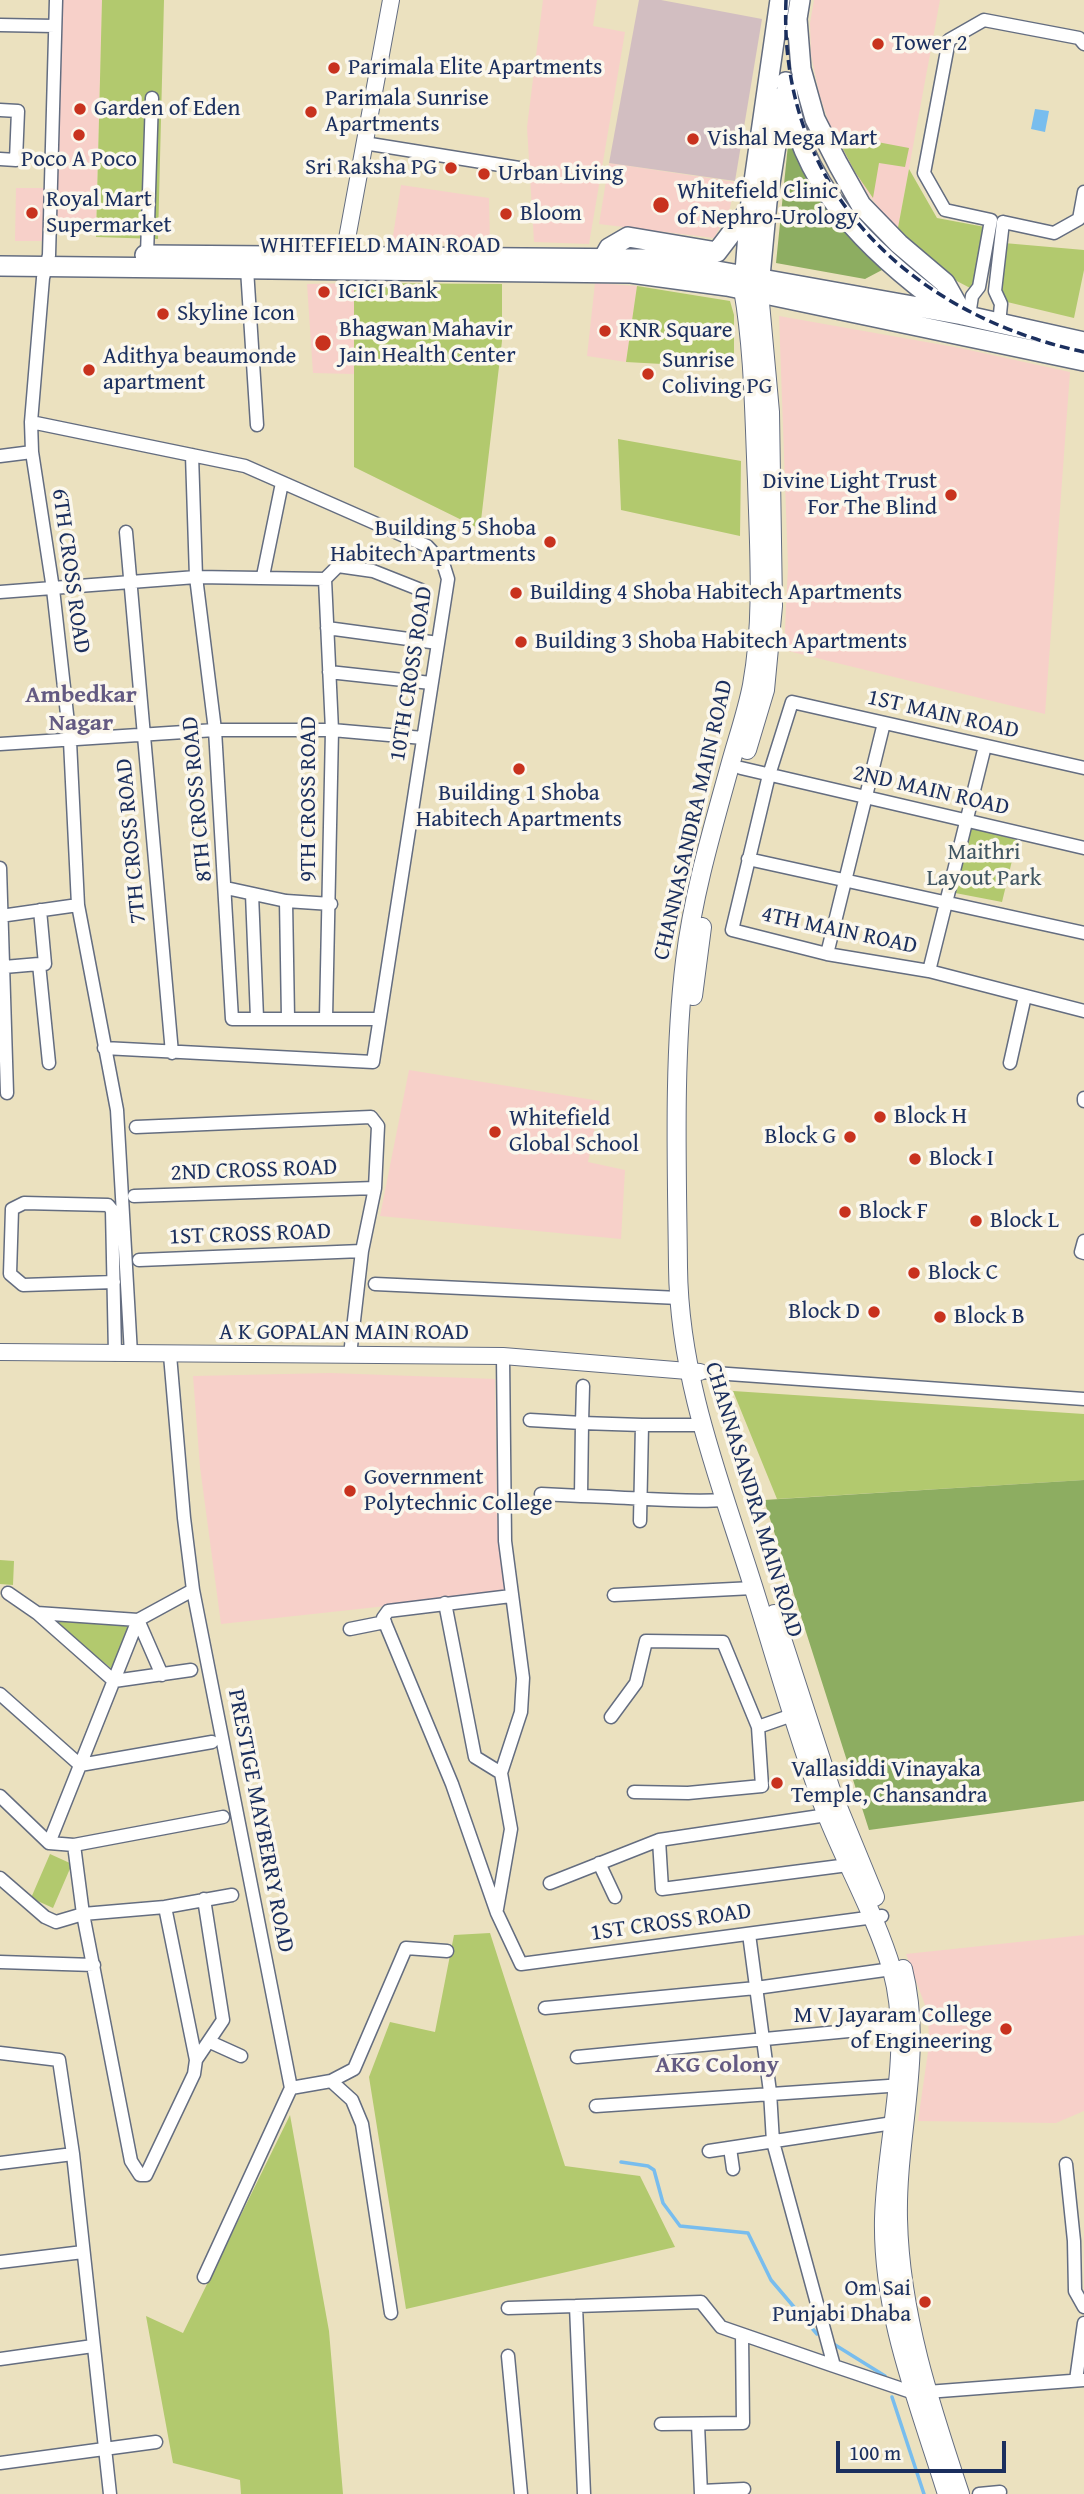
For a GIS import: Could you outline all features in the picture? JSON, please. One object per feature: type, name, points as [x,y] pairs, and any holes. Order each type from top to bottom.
[{"type":"main road","points":[[751,283],[750,209],[780,0]]},
{"type":"main road","points":[[751,283],[798,10]]},
{"type":"main road","points":[[798,10],[801,69],[815,119],[838,164],[861,205],[899,244],[945,283],[962,315]]},
{"type":"main road","points":[[786,82],[796,128],[810,164],[837,210],[895,270],[962,315]]},
{"type":"main road","points":[[604,257],[609,248],[628,237],[717,252],[750,209]]},
{"type":"main road","name":"WHITEFIELD MAIN ROAD","points":[[0,254],[48,261],[247,269],[631,273],[751,283]]},
{"type":"main road","name":"WHITEFIELD MAIN ROAD","points":[[0,267],[147,255],[604,257],[650,259],[751,283]]},
{"type":"main road","points":[[352,256],[370,261],[438,262]]},
{"type":"main road","points":[[751,283],[962,315],[1084,342]]},
{"type":"main road","points":[[751,283],[1084,361]]},
{"type":"main road","name":"CHANNASANDRA MAIN ROAD","points":[[751,283],[759,578],[759,687],[741,768],[685,959],[680,1025],[679,1298],[702,1425],[753,1588],[897,1968],[913,2024],[903,2085],[893,2123],[884,2215],[895,2281],[906,2308],[920,2393],[947,2494]]},
{"type":"main road","name":"CHANNASANDRA MAIN ROAD","points":[[759,687],[703,897],[703,920],[691,1025],[690,1301],[694,1372],[799,1713],[827,1815],[848,1865],[878,1917]]},
{"type":"main road","name":"CHANNASANDRA MAIN ROAD","points":[[895,2281],[903,2085],[897,1968]]},
{"type":"main road","name":"CHANNASANDRA MAIN ROAD","points":[[920,2393],[960,2494]]},
{"type":"street","name":"6TH CROSS ROAD","points":[[56,0],[48,261],[31,422],[32,452],[53,589],[70,741],[78,905],[117,1110],[123,1354]]},
{"type":"street","points":[[352,256],[364,143],[391,0]]},
{"type":"street","points":[[1084,44],[1079,38],[984,20],[949,40],[923,173],[945,210],[1054,233],[1079,219],[1084,192]]},
{"type":"street","points":[[0,25],[55,26]]},
{"type":"street","points":[[147,255],[152,98]]},
{"type":"street","points":[[0,110],[18,111],[16,160],[0,159]]},
{"type":"street","points":[[364,143],[519,168]]},
{"type":"street","points":[[962,315],[979,287],[997,221]]},
{"type":"street","points":[[997,221],[995,290],[1001,304],[999,324]]},
{"type":"street","points":[[247,269],[257,425]]},
{"type":"street","points":[[979,287],[995,290]]},
{"type":"street","name":"10TH CROSS ROAD","points":[[31,422],[244,466],[427,546],[437,554],[448,579],[373,1062],[172,1053]]},
{"type":"street","points":[[0,456],[32,452]]},
{"type":"street","name":"8TH CROSS ROAD","points":[[192,455],[197,577],[215,730],[232,1019],[257,1018]]},
{"type":"street","points":[[263,576],[282,483]]},
{"type":"street","name":"7TH CROSS ROAD","points":[[126,532],[172,1053]]},
{"type":"street","points":[[0,592],[197,577],[325,579],[338,566],[359,567],[421,590]]},
{"type":"street","name":"9TH CROSS ROAD","points":[[325,579],[332,730],[331,904],[326,1018]]},
{"type":"street","points":[[327,628],[438,643]]},
{"type":"street","points":[[329,672],[431,682]]},
{"type":"street","name":"1ST MAIN ROAD","points":[[792,702],[1084,768]]},
{"type":"street","name":"4TH MAIN ROAD","points":[[792,702],[766,774],[732,930],[827,954],[929,971],[1084,1011]]},
{"type":"street","points":[[827,954],[884,723]]},
{"type":"street","points":[[0,744],[215,730],[332,730],[423,738]]},
{"type":"street","points":[[929,971],[985,746]]},
{"type":"street","name":"2ND MAIN ROAD","points":[[741,768],[1084,848]]},
{"type":"street","points":[[748,859],[1084,933]]},
{"type":"street","points":[[0,868],[7,1093]]},
{"type":"street","points":[[226,888],[285,901],[331,904]]},
{"type":"street","points":[[252,894],[257,1018],[378,1019]]},
{"type":"street","points":[[285,901],[288,1018]]},
{"type":"street","points":[[2,916],[78,905]]},
{"type":"street","points":[[4,967],[45,964],[40,911]]},
{"type":"street","points":[[39,964],[49,1063]]},
{"type":"street","points":[[1010,1063],[1025,996]]},
{"type":"street","points":[[104,1048],[172,1053]]},
{"type":"street","points":[[136,1127],[371,1117],[378,1126],[375,1188],[362,1251],[351,1355]]},
{"type":"street","name":"2ND CROSS ROAD","points":[[134,1195],[375,1188]]},
{"type":"street","points":[[114,1282],[23,1285],[14,1280],[10,1274],[12,1209],[24,1202],[108,1205],[112,1210],[114,1282],[123,1354]]},
{"type":"street","points":[[1084,1241],[1081,1252],[1084,1253]]},
{"type":"street","name":"1ST CROSS ROAD","points":[[139,1260],[362,1251]]},
{"type":"street","points":[[375,1284],[679,1298]]},
{"type":"street","name":"A K GOPALAN MAIN ROAD","points":[[0,1352],[503,1356],[694,1372]]},
{"type":"street","name":"PRESTIGE MAYBERRY ROAD","points":[[170,1355],[193,1590],[291,2088]]},
{"type":"street","points":[[496,1913],[511,1829],[501,1773],[521,1712],[523,1678],[505,1541],[503,1356]]},
{"type":"street","points":[[694,1372],[1084,1399]]},
{"type":"street","points":[[581,1496],[583,1386]]},
{"type":"street","points":[[530,1420],[702,1425]]},
{"type":"street","points":[[639,1521],[642,1425]]},
{"type":"street","points":[[541,1494],[725,1500]]},
{"type":"street","points":[[614,1595],[753,1588]]},
{"type":"street","points":[[37,1613],[138,1620],[193,1590]]},
{"type":"street","points":[[8,1593],[37,1613],[114,1681],[191,1670]]},
{"type":"street","points":[[496,1913],[452,1784],[383,1618],[388,1611],[511,1596]]},
{"type":"street","points":[[445,1602],[475,1756],[501,1773]]},
{"type":"street","points":[[138,1620],[162,1675]]},
{"type":"street","points":[[49,1843],[138,1620]]},
{"type":"street","points":[[350,1629],[384,1622]]},
{"type":"street","points":[[611,1717],[636,1683],[646,1641],[723,1642],[758,1727],[762,1786],[688,1793],[634,1792]]},
{"type":"street","points":[[0,1694],[80,1765]]},
{"type":"street","points":[[758,1727],[799,1713]]},
{"type":"street","points":[[80,1765],[212,1742]]},
{"type":"street","points":[[0,1796],[49,1843],[74,1844],[223,1817]]},
{"type":"street","points":[[550,1883],[659,1840],[827,1815]]},
{"type":"street","points":[[659,1840],[662,1889],[848,1865]]},
{"type":"street","points":[[74,1844],[83,1914],[131,2161],[140,2175],[146,2175],[194,2074],[196,2060],[165,1907]]},
{"type":"street","points":[[599,1863],[615,1897]]},
{"type":"street","points":[[0,1878],[45,1917],[56,1922],[83,1914],[165,1907],[232,1895]]},
{"type":"street","points":[[196,2060],[223,2020],[204,1899]]},
{"type":"street","name":"1ST CROSS ROAD","points":[[496,1913],[521,1964],[878,1917]]},
{"type":"street","points":[[749,1934],[764,2040],[773,2142],[834,2366]]},
{"type":"street","points":[[204,2277],[291,2088],[331,2081],[354,2069],[406,1948],[447,1951]]},
{"type":"street","points":[[0,1962],[94,1965]]},
{"type":"street","points":[[545,2008],[756,1988],[897,1968]]},
{"type":"street","points":[[577,2057],[901,2026]]},
{"type":"street","points":[[210,2042],[240,2056]]},
{"type":"street","points":[[0,2053],[59,2060],[73,2154],[110,2494]]},
{"type":"street","points":[[331,2081],[352,2100],[362,2124],[390,2313]]},
{"type":"street","points":[[596,2106],[903,2085]]},
{"type":"street","points":[[709,2151],[893,2123]]},
{"type":"street","points":[[730,2148],[733,2169]]},
{"type":"street","points":[[0,2163],[73,2154]]},
{"type":"street","points":[[1066,2164],[1074,2241],[1075,2291],[1084,2307]]},
{"type":"street","points":[[0,2262],[83,2252]]},
{"type":"street","points":[[508,2308],[701,2302],[721,2327],[920,2393],[1080,2380],[1084,2323]]},
{"type":"street","points":[[576,2306],[584,2494]]},
{"type":"street","points":[[661,2424],[743,2423],[743,2335]]},
{"type":"street","points":[[0,2359],[93,2346]]},
{"type":"street","points":[[508,2356],[521,2494]]},
{"type":"street","points":[[698,2424],[701,2492],[744,2489]]},
{"type":"street","points":[[0,2463],[156,2442]]},
{"type":"street","points":[[979,2494],[1000,2492]]},
{"type":"shaded area","points":[[62,0],[102,0],[96,228],[56,227]]},
{"type":"shaded area","points":[[543,0],[597,0],[593,26],[625,32],[589,244],[534,242],[527,127]]},
{"type":"shaded area","points":[[639,0],[661,0],[762,19],[735,181],[609,163]]},
{"type":"shaded area","points":[[814,0],[940,0],[897,233],[850,169],[833,136],[819,93],[811,55],[810,23]]},
{"type":"shaded area","points":[[609,163],[735,182],[730,208],[714,238],[599,224]]},
{"type":"shaded area","points":[[401,185],[489,198],[490,243],[392,242]]},
{"type":"shaded area","name":"Royal Mart Supermarket","points":[[16,188],[47,188],[47,241],[15,241]]},
{"type":"shaded area","points":[[354,283],[354,374],[313,373],[307,284]]},
{"type":"shaded area","points":[[595,283],[637,286],[626,362],[587,356]]},
{"type":"shaded area","name":"Divine Light Trust For The Blind","points":[[779,316],[960,348],[1070,372],[1045,714],[784,650],[788,566]]},
{"type":"shaded area","name":"Whitefield Global School","points":[[409,1070],[600,1101],[588,1162],[625,1170],[621,1239],[380,1216]]},
{"type":"shaded area","name":"Government Polytechnic College","points":[[331,1373],[495,1379],[497,1514],[506,1593],[221,1624],[200,1467],[193,1376]]},
{"type":"shaded area","name":"M V Jayaram College of Engineering","points":[[1084,1935],[1084,2111],[1056,2123],[918,2121],[929,2045],[928,2013],[906,1954]]},
{"type":"green space","points":[[102,0],[164,0],[158,239],[96,237]]},
{"type":"green space","points":[[835,134],[909,148],[905,167],[879,163],[873,198],[855,172]]},
{"type":"green space","points":[[789,135],[841,223],[882,270],[865,279],[776,263]]},
{"type":"green space","points":[[909,169],[937,218],[985,227],[972,289],[953,279],[897,233]]},
{"type":"green space","points":[[1004,243],[1084,250],[1084,270],[1074,318],[1003,301],[997,284]]},
{"type":"green space","points":[[354,283],[502,284],[502,341],[480,529],[354,467]]},
{"type":"green space","points":[[637,286],[730,301],[734,315],[734,368],[626,362]]},
{"type":"green space","points":[[618,439],[741,461],[740,536],[621,510]]},
{"type":"green space","name":"Maithri Layout Park","points":[[967,827],[1017,840],[1002,902],[950,892]]},
{"type":"green space","points":[[733,1391],[1084,1414],[1084,1480],[777,1499]]},
{"type":"green space","points":[[1084,1480],[1084,1801],[869,1830],[764,1500]]},
{"type":"green space","points":[[0,1560],[14,1561],[13,1585],[0,1584]]},
{"type":"green space","points":[[50,1619],[129,1625],[112,1669]]},
{"type":"green space","points":[[50,1854],[72,1864],[53,1908],[31,1898]]},
{"type":"green space","points":[[490,1933],[565,2166],[640,2176],[675,2247],[406,2309],[369,2077],[390,2022],[435,2032],[454,1935]]},
{"type":"green space","points":[[290,2115],[329,2331],[343,2494],[241,2494],[240,2480],[173,2463],[146,2316],[183,2333]]},
{"type":"water","points":[[1035,109],[1049,111],[1045,132],[1031,129]]},
{"type":"waterway","points":[[621,2162],[648,2166],[654,2170],[663,2203],[680,2226],[748,2233],[771,2280],[817,2334]]},
{"type":"waterway","points":[[832,2343],[885,2376]]},
{"type":"waterway","points":[[892,2397],[924,2494]]},
{"type":"railway","points":[[786,0],[789,68],[804,129],[830,184],[866,232],[910,273],[962,307],[1020,334],[1084,352]]},
{"type":"place","name":"Tower 2","points":[[878,44]]},
{"type":"place","name":"Parimala Elite Apartments","points":[[334,68]]},
{"type":"place","name":"Garden of Eden","points":[[80,109]]},
{"type":"place","name":"Parimala Sunrise Apartments","points":[[311,112]]},
{"type":"place","name":"Poco A Poco","points":[[79,135]]},
{"type":"place","name":"Vishal Mega Mart","points":[[693,139]]},
{"type":"place","name":"Sri Raksha PG","points":[[451,168]]},
{"type":"place","name":"Urban Living","points":[[484,174]]},
{"type":"place","name":"Whitefield Clinic of Nephro-Urology","points":[[661,205]]},
{"type":"place","name":"Royal Mart Supermarket","points":[[32,213]]},
{"type":"place","name":"Bloom","points":[[506,214]]},
{"type":"place","name":"ICICI Bank","points":[[324,292]]},
{"type":"place","name":"Skyline Icon","points":[[163,314]]},
{"type":"place","name":"KNR Square","points":[[605,331]]},
{"type":"place","name":"Bhagwan Mahavir Jain Health Center","points":[[323,343]]},
{"type":"place","name":"Adithya beaumonde apartment","points":[[89,370]]},
{"type":"place","name":"Sunrise Coliving PG","points":[[648,374]]},
{"type":"place","name":"Divine Light Trust For The Blind","points":[[951,495]]},
{"type":"place","name":"Building 5 Shoba Habitech Apartments","points":[[550,542]]},
{"type":"place","name":"Building 4 Shoba Habitech Apartments","points":[[516,593]]},
{"type":"place","name":"Building 3 Shoba Habitech Apartments","points":[[521,642]]},
{"type":"place","name":"Building 1 Shoba Habitech Apartments","points":[[519,769]]},
{"type":"place","name":"Block H","points":[[880,1117]]},
{"type":"place","name":"Whitefield Global School","points":[[495,1132]]},
{"type":"place","name":"Block G","points":[[850,1137]]},
{"type":"place","name":"Block I","points":[[915,1159]]},
{"type":"place","name":"Block F","points":[[845,1212]]},
{"type":"place","name":"Block L","points":[[976,1221]]},
{"type":"place","name":"Block C","points":[[914,1273]]},
{"type":"place","name":"Block D","points":[[874,1312]]},
{"type":"place","name":"Block B","points":[[940,1317]]},
{"type":"place","name":"Government Polytechnic College","points":[[350,1491]]},
{"type":"place","name":"Vallasiddi Vinayaka Temple, Chansandra","points":[[777,1783]]},
{"type":"place","name":"M V Jayaram College of Engineering","points":[[1006,2029]]},
{"type":"place","name":"Om Sai Punjabi Dhaba","points":[[925,2302]]},
{"type":"district","name":"Ambedkar Nagar","points":[[81,710]]},
{"type":"district","name":"AKG Colony","points":[[717,2066]]}]
